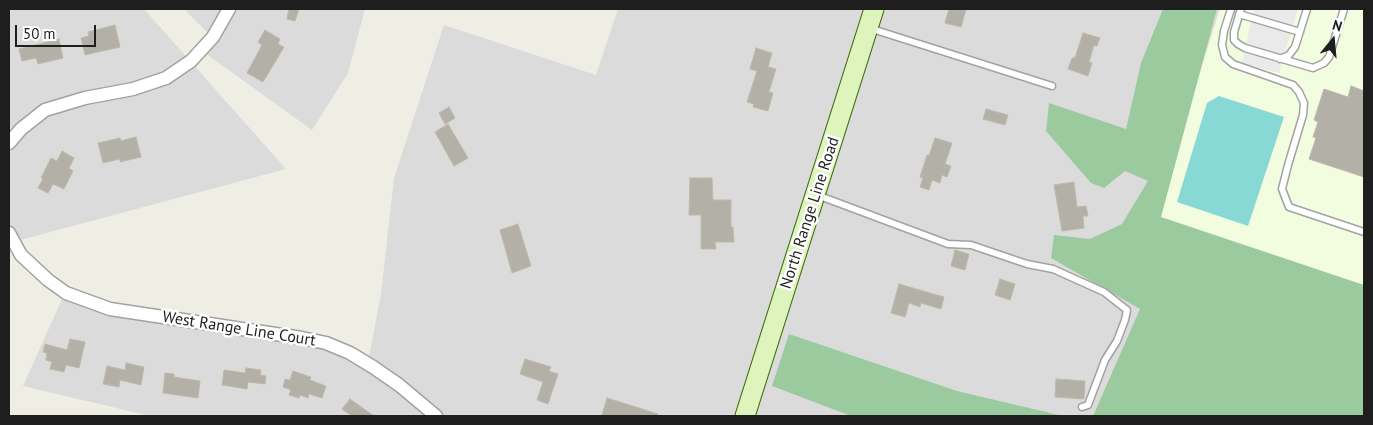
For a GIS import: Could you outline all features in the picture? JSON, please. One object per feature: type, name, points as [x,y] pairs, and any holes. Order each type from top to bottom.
[{"type":"street","points":[[9,144],[20,129],[46,110],[84,98],[134,89],[166,78],[191,61],[213,37],[229,9]]},
{"type":"street","name":"North Range Line Road","points":[[745,416],[874,9]]},
{"type":"street","name":"West Range Line Court","points":[[9,232],[21,255],[48,280],[66,293],[110,309],[326,343],[350,352],[373,367],[399,385],[436,416]]},
{"type":"lane","points":[[1231,9],[1222,45],[1225,57],[1233,64],[1293,85],[1304,103],[1303,115],[1282,189],[1289,207],[1364,232]]},
{"type":"lane","points":[[1280,58],[1289,55],[1295,47],[1307,9]]},
{"type":"lane","points":[[1300,32],[1240,11],[1234,32],[1234,40],[1245,48],[1312,68],[1324,63],[1329,57],[1344,9]]},
{"type":"lane","points":[[868,28],[1052,86]]},
{"type":"lane","points":[[815,194],[948,244],[971,245],[1027,264],[1053,269],[1104,292],[1127,310],[1117,341],[1105,360],[1088,405],[1082,407]]},
{"type":"shaded area","points":[[9,9],[144,9],[286,169],[9,243]]},
{"type":"shaded area","points":[[184,9],[365,9],[348,73],[312,130],[205,53],[215,40]]},
{"type":"shaded area","points":[[618,9],[867,9],[738,416],[150,416],[23,386],[62,299],[119,317],[327,348],[367,367],[381,294],[394,178],[444,25],[596,75]]},
{"type":"shaded area","points":[[881,9],[1220,9],[1128,302],[1364,378],[1364,416],[752,416]]},
{"type":"shaded area","points":[[1220,9],[1364,9],[1364,378],[1127,302]]},
{"type":"shaded area","points":[[1254,9],[1298,9],[1279,73],[1242,63]]},
{"type":"shaded area","points":[[1219,96],[1284,117],[1248,226],[1177,202],[1207,103]]},
{"type":"green space","points":[[1163,9],[1217,9],[1161,217],[1364,285],[1364,416],[1093,416],[1140,309],[1051,258],[1054,235],[1090,239],[1122,224],[1148,181],[1125,171],[1104,188],[1091,183],[1046,131],[1049,103],[1126,129],[1141,63]]},
{"type":"green space","points":[[789,334],[957,391],[1063,416],[851,416],[772,386]]},
{"type":"building","points":[[289,9],[299,9],[295,21],[287,19]]},
{"type":"building","points":[[949,9],[966,9],[961,27],[945,23]]},
{"type":"building","points":[[115,25],[120,47],[85,55],[81,38],[89,36],[88,32]]},
{"type":"building","points":[[265,30],[280,39],[278,44],[284,47],[263,82],[247,73],[262,45],[258,42]]},
{"type":"building","points":[[1083,33],[1100,38],[1097,46],[1094,45],[1089,62],[1092,63],[1088,76],[1068,69],[1072,58],[1075,58]]},
{"type":"building","points":[[59,39],[63,58],[38,64],[36,58],[22,61],[19,49]]},
{"type":"building","points":[[756,48],[772,53],[768,67],[776,69],[769,92],[773,93],[768,111],[753,107],[754,104],[747,102],[757,71],[750,69]]},
{"type":"building","points":[[1351,86],[1364,91],[1364,177],[1309,159],[1316,138],[1313,137],[1318,122],[1314,120],[1324,89],[1348,97]]},
{"type":"building","points":[[449,107],[455,118],[445,124],[439,113]]},
{"type":"building","points":[[986,109],[1008,115],[1005,125],[983,119]]},
{"type":"building","points":[[448,124],[468,158],[454,166],[435,132]]},
{"type":"building","points":[[136,137],[141,157],[120,162],[120,159],[103,163],[98,143],[120,138],[121,141]]},
{"type":"building","points":[[935,138],[952,143],[945,164],[951,166],[947,177],[942,175],[940,183],[932,180],[929,190],[920,187],[923,178],[920,177]]},
{"type":"building","points":[[62,151],[74,158],[69,168],[73,171],[64,189],[53,184],[48,193],[38,188],[43,179],[41,178],[51,158],[57,161]]},
{"type":"building","points":[[690,178],[712,178],[713,200],[731,200],[731,227],[733,227],[734,242],[715,242],[716,249],[701,249],[701,215],[689,215]]},
{"type":"building","points":[[1074,182],[1077,207],[1086,206],[1088,216],[1083,216],[1084,228],[1062,231],[1054,185]]},
{"type":"building","points":[[518,224],[531,266],[512,273],[500,230]]},
{"type":"building","points":[[955,250],[969,254],[965,270],[951,266]]},
{"type":"building","points":[[1000,279],[1015,284],[1010,300],[995,295]]},
{"type":"building","points":[[899,284],[944,297],[941,309],[921,303],[920,307],[909,303],[905,317],[891,313]]},
{"type":"building","points":[[70,339],[85,342],[79,368],[66,365],[64,372],[50,369],[52,362],[46,360],[47,353],[43,352],[45,344],[67,350]]},
{"type":"building","points":[[525,359],[551,367],[549,371],[558,374],[548,404],[537,400],[543,382],[520,374]]},
{"type":"building","points":[[126,363],[144,367],[141,385],[120,380],[119,387],[103,384],[107,366],[125,370]]},
{"type":"building","points":[[246,368],[261,370],[260,375],[266,376],[265,384],[248,382],[247,389],[222,385],[224,370],[245,373]]},
{"type":"building","points":[[293,371],[311,377],[310,380],[326,386],[322,398],[309,394],[308,398],[300,395],[299,398],[289,395],[291,390],[283,387],[285,379],[290,380]]},
{"type":"building","points":[[165,373],[174,374],[174,377],[200,381],[198,398],[163,393]]},
{"type":"building","points":[[1056,379],[1085,381],[1084,399],[1055,397]]},
{"type":"building","points":[[607,398],[658,414],[657,416],[602,415]]},
{"type":"building","points":[[350,399],[374,416],[352,416],[342,409]]}]
